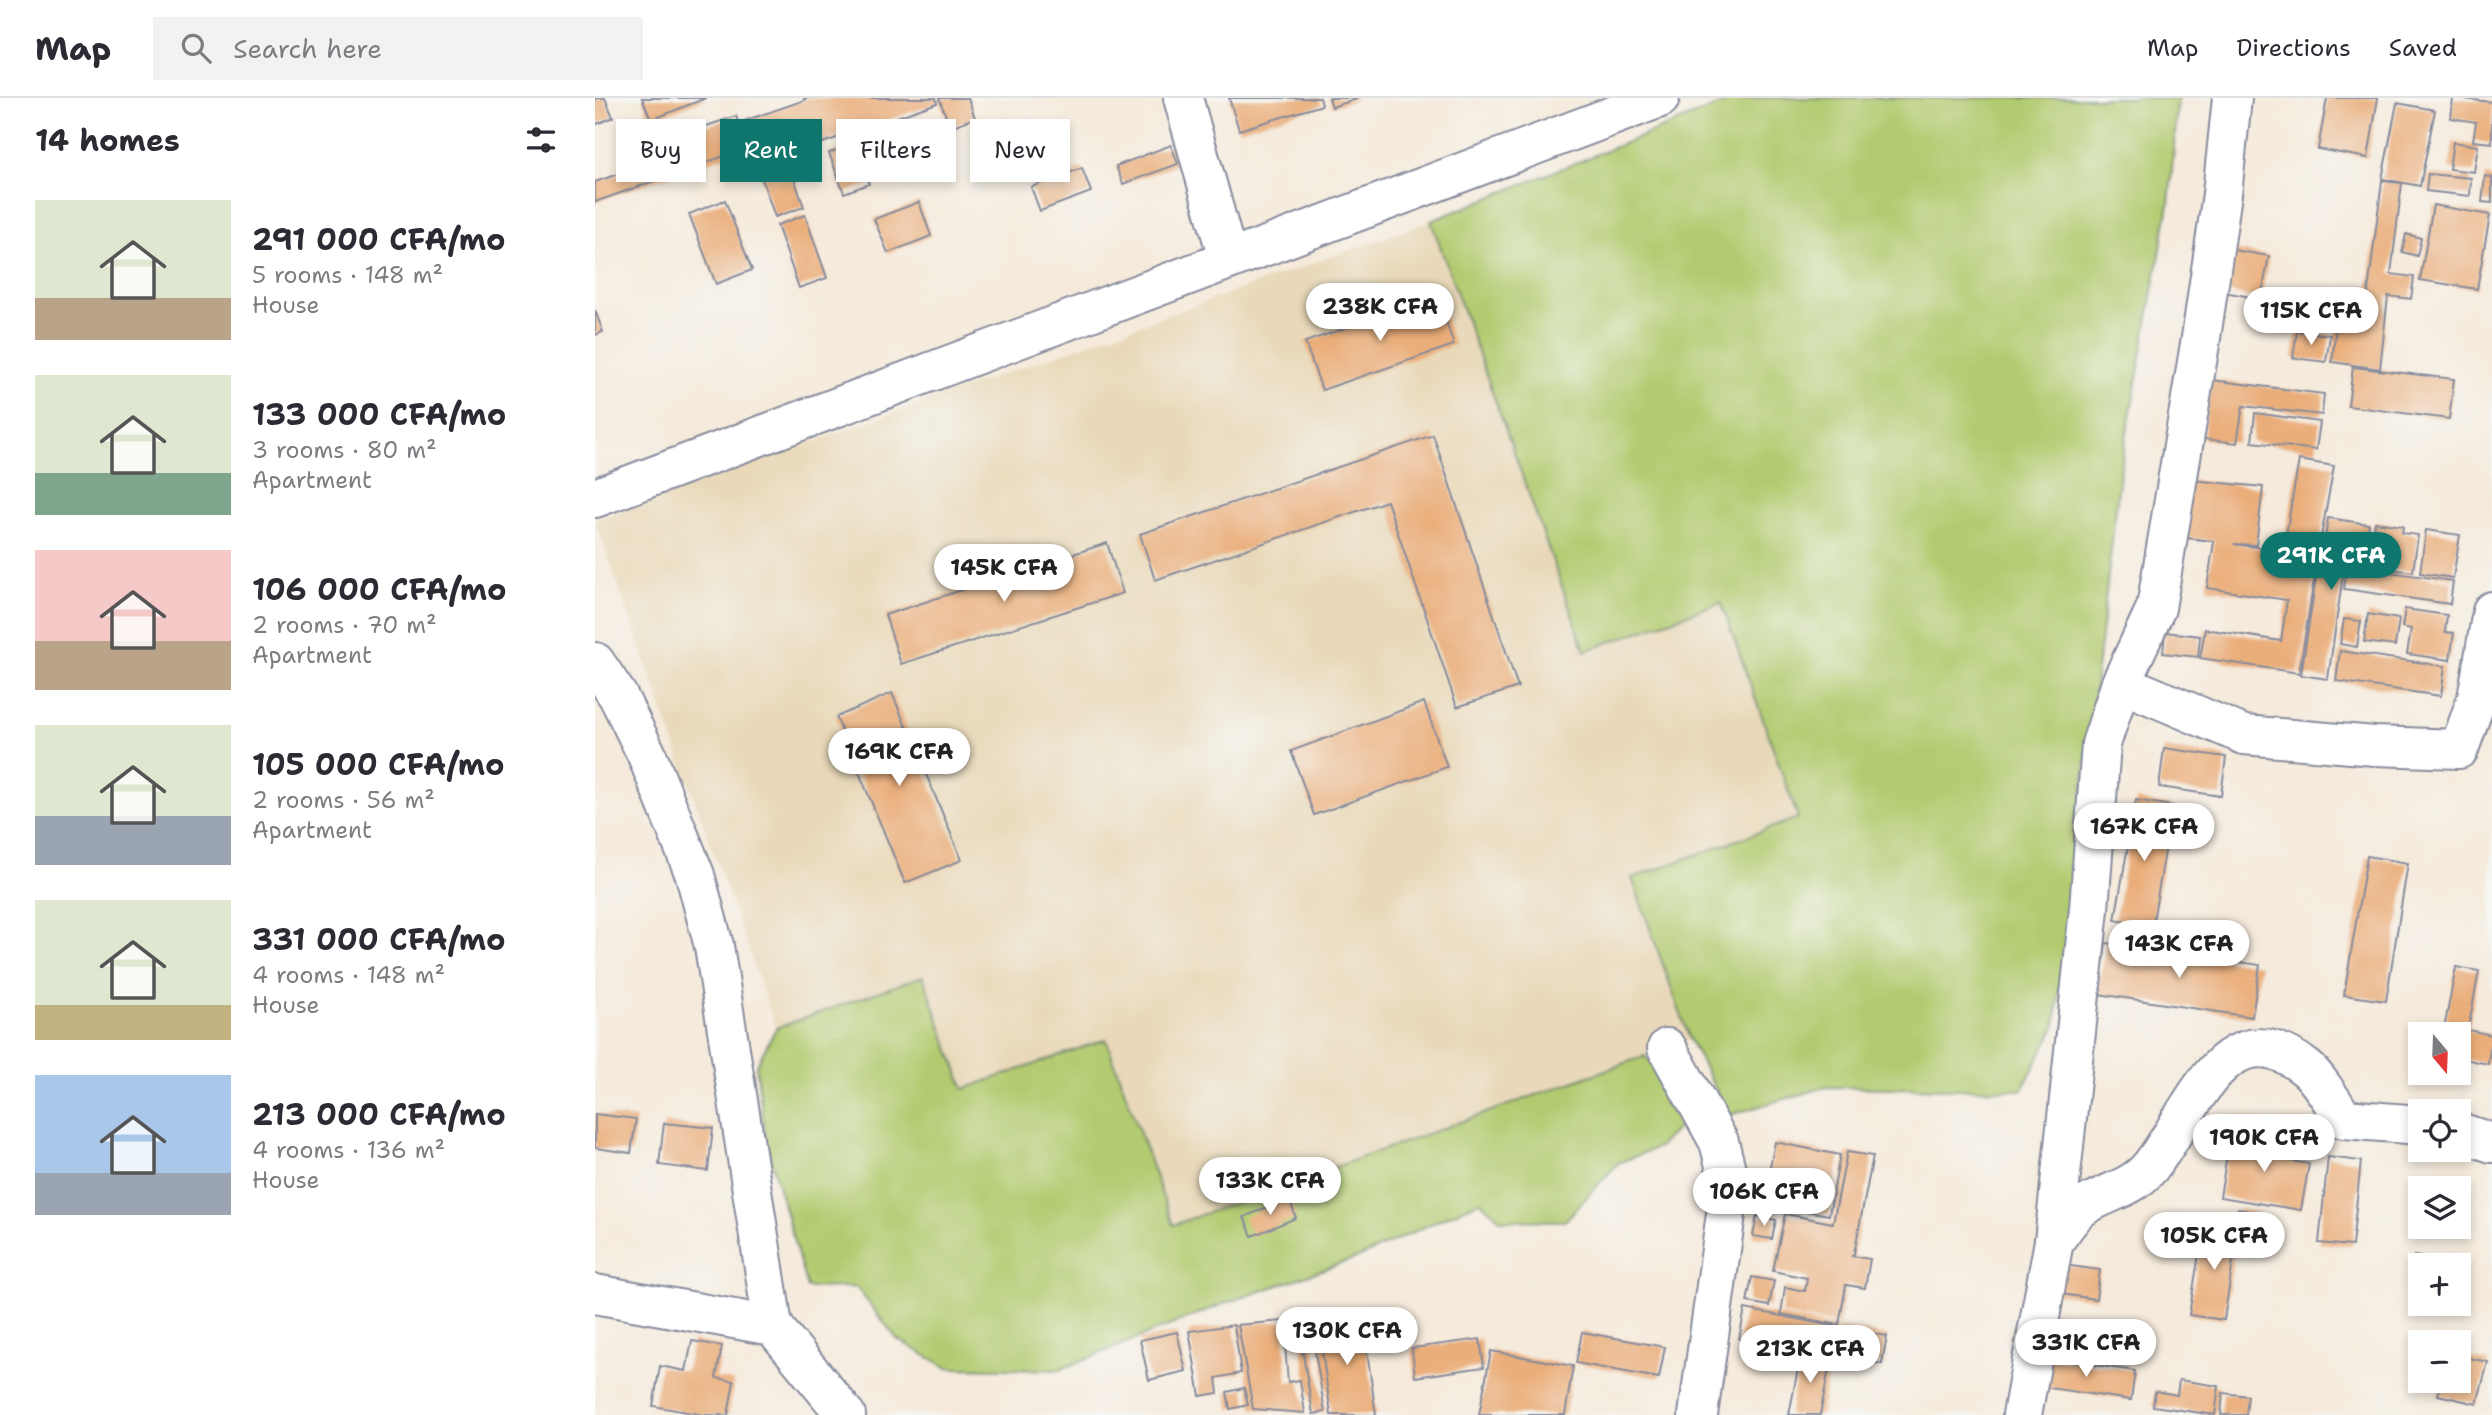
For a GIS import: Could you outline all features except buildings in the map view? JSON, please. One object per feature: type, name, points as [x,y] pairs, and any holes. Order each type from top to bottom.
[{"type":"street","points":[[1183,98],[1227,259]]},
{"type":"street","points":[[595,498],[1660,98]]},
{"type":"street","points":[[2022,1415],[2054,1241],[2089,909],[2101,744],[2121,683],[2157,608],[2201,338],[2222,194],[2232,98]]},
{"type":"street","points":[[2121,683],[2244,736],[2459,749],[2477,698],[2492,611]]},
{"type":"street","points":[[595,662],[618,696],[646,753],[695,875],[714,946],[773,1326],[845,1415]]},
{"type":"street","points":[[1667,1048],[1719,1142],[1730,1185],[1698,1415]]},
{"type":"street","points":[[2054,1241],[2084,1206],[2124,1188],[2149,1168],[2209,1076],[2231,1055],[2252,1048],[2278,1051],[2308,1069],[2344,1119],[2408,1124]]},
{"type":"street","points":[[2471,1136],[2492,1143]]},
{"type":"street","points":[[595,1294],[773,1326]]},
{"type":"shaded area","points":[[1431,221],[1585,650],[1721,602],[1798,818],[1632,878],[1690,1040],[1172,1225],[1106,1039],[963,1089],[923,976],[776,1028],[595,520]]},
{"type":"green space","points":[[1737,98],[2178,98],[2169,204],[2121,465],[2055,1027],[2022,1090],[1826,1087],[1729,1115],[1690,1040],[1632,878],[1798,818],[1721,602],[1585,651],[1431,221]]},
{"type":"green space","points":[[923,976],[964,1089],[1106,1039],[1173,1225],[1645,1056],[1691,1114],[1659,1147],[1618,1163],[1565,1221],[1501,1220],[1480,1201],[1360,1257],[1223,1304],[1059,1370],[948,1368],[897,1339],[856,1287],[807,1288],[766,1142],[756,1066],[776,1028]]}]
